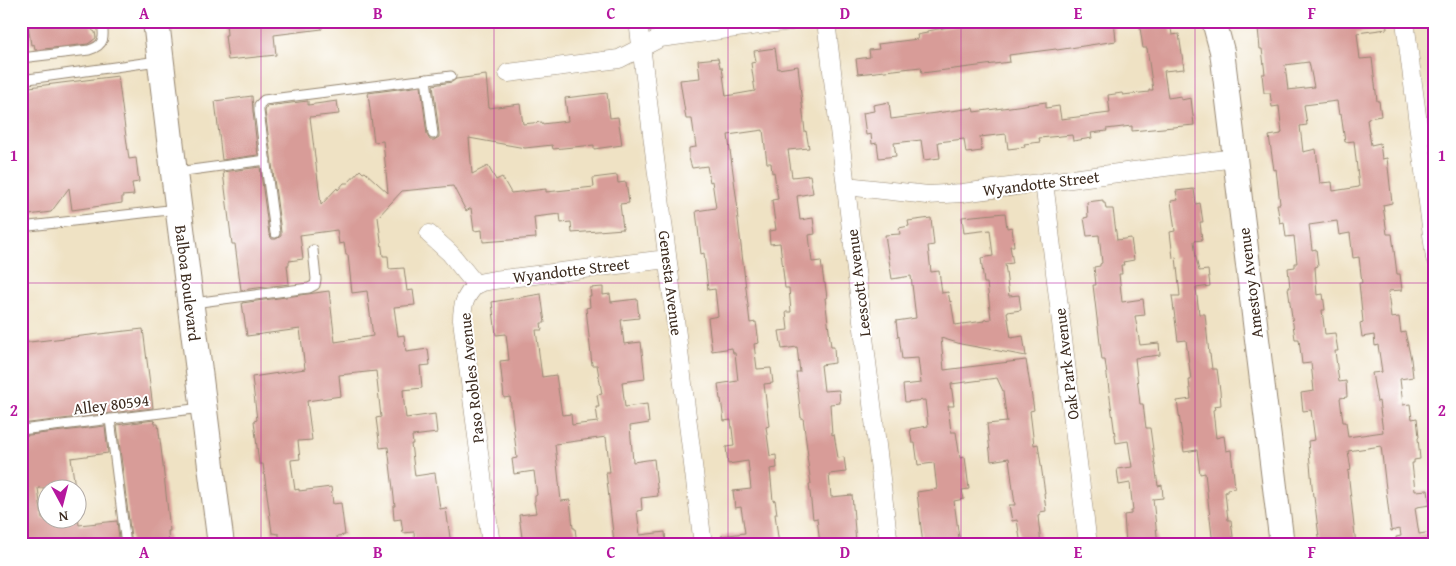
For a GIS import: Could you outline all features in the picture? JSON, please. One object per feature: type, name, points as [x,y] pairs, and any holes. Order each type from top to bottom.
[{"type":"main road","name":"Balboa Boulevard","points":[[156,21],[220,545]]},
{"type":"street","name":"Genesta Avenue","points":[[638,21],[704,545]]},
{"type":"street","points":[[508,72],[619,59],[660,38],[791,21]]},
{"type":"street","name":"Leescott Avenue","points":[[826,21],[889,545]]},
{"type":"street","name":"Amestoy Avenue","points":[[1214,21],[1222,51],[1282,545]]},
{"type":"street","points":[[1405,21],[1435,258]]},
{"type":"street","name":"Wyandotte Street","points":[[846,186],[928,195],[962,193],[1235,158]]},
{"type":"street","name":"Oak Park Avenue","points":[[1044,182],[1088,545]]},
{"type":"street","points":[[429,234],[450,253],[476,286]]},
{"type":"street","name":"Wyandotte Street","points":[[476,286],[483,282],[494,280],[668,259]]},
{"type":"street","name":"Paso Robles Avenue","points":[[476,286],[468,293],[464,300],[462,320],[491,545]]},
{"type":"lane","points":[[21,58],[96,48],[102,40],[104,32],[102,21]]},
{"type":"lane","points":[[21,80],[161,61]]},
{"type":"lane","points":[[274,233],[259,111],[260,105],[264,100],[451,76]]},
{"type":"lane","points":[[426,79],[433,134]]},
{"type":"lane","points":[[174,173],[266,160]]},
{"type":"lane","points":[[21,227],[179,209]]},
{"type":"lane","points":[[191,304],[308,288],[315,285],[313,250]]},
{"type":"lane","name":"Alley 80594","points":[[21,430],[204,408]]},
{"type":"lane","points":[[110,419],[126,545]]},
{"type":"building","points":[[35,21],[91,21],[92,30],[95,32],[96,38],[88,44],[35,50],[34,44],[31,45],[28,24],[36,23]]},
{"type":"building","points":[[226,21],[321,21],[322,29],[274,35],[276,55],[228,60],[225,35],[227,35]]},
{"type":"building","points":[[961,21],[1114,21],[1116,41],[1009,55],[1010,62],[922,73],[921,67],[858,74],[856,59],[870,57],[869,50],[879,49],[878,44],[918,39],[917,35],[927,33],[927,31],[961,25]]},
{"type":"building","points":[[1139,21],[1170,21],[1172,35],[1179,34],[1184,69],[1164,71],[1168,98],[1181,96],[1181,100],[1191,98],[1194,125],[1132,131],[1132,126],[1106,129],[1107,131],[1091,133],[1092,138],[1073,141],[1072,135],[1039,138],[1040,142],[1024,144],[1025,147],[1008,149],[1006,134],[980,137],[982,151],[966,153],[964,139],[938,142],[940,158],[924,160],[921,140],[894,143],[896,156],[879,158],[877,143],[872,144],[871,134],[866,135],[863,113],[874,111],[873,105],[889,102],[891,119],[973,108],[974,112],[1046,102],[1046,108],[1059,106],[1061,119],[1110,113],[1108,95],[1122,93],[1123,95],[1153,90],[1147,48],[1143,48]]},
{"type":"building","points":[[1312,21],[1386,21],[1387,29],[1357,33],[1360,59],[1372,58],[1377,101],[1379,101],[1381,116],[1367,120],[1371,145],[1380,143],[1382,159],[1387,158],[1392,203],[1383,205],[1387,234],[1392,234],[1397,274],[1400,274],[1402,290],[1388,291],[1391,318],[1399,317],[1401,333],[1405,332],[1411,359],[1413,377],[1400,379],[1403,405],[1410,404],[1412,419],[1417,418],[1420,459],[1414,460],[1414,463],[1412,463],[1415,491],[1428,490],[1430,505],[1415,508],[1419,534],[1432,532],[1434,545],[1397,545],[1396,537],[1401,536],[1400,529],[1391,531],[1381,446],[1348,451],[1351,470],[1348,471],[1356,545],[1320,545],[1308,441],[1315,440],[1311,410],[1303,411],[1301,393],[1314,391],[1311,363],[1302,364],[1299,339],[1295,339],[1288,288],[1290,288],[1288,268],[1295,267],[1295,263],[1297,263],[1294,236],[1286,237],[1284,222],[1280,223],[1277,204],[1280,204],[1276,169],[1274,170],[1269,136],[1282,133],[1279,106],[1272,107],[1270,93],[1264,93],[1262,74],[1265,74],[1258,28]],"holes":[[[1309,62],[1314,87],[1288,90],[1285,65]],[[1337,101],[1345,142],[1354,141],[1359,187],[1333,191],[1332,182],[1320,183],[1316,149],[1303,152],[1300,126],[1307,125],[1304,105]],[[1337,221],[1339,235],[1350,233],[1353,258],[1359,257],[1362,283],[1359,283],[1363,322],[1360,323],[1362,337],[1374,335],[1375,346],[1378,345],[1382,372],[1372,373],[1377,402],[1379,401],[1383,432],[1348,437],[1346,422],[1343,422],[1340,398],[1347,397],[1346,381],[1339,382],[1335,351],[1338,351],[1335,333],[1325,334],[1322,310],[1325,310],[1323,294],[1317,295],[1315,267],[1318,266],[1316,249],[1312,250],[1309,225]]]},
{"type":"building","points":[[775,48],[778,69],[798,66],[805,132],[809,148],[788,150],[792,177],[810,175],[813,193],[797,196],[800,220],[813,218],[815,234],[809,235],[812,262],[821,261],[825,283],[831,347],[834,347],[835,363],[821,365],[824,391],[839,390],[840,403],[830,404],[832,435],[834,434],[838,458],[844,457],[846,472],[829,474],[831,497],[852,495],[856,542],[852,542],[852,545],[820,545],[817,518],[813,519],[808,456],[803,418],[801,418],[796,372],[800,372],[797,347],[782,349],[779,331],[788,330],[786,312],[791,312],[789,288],[785,288],[780,243],[770,244],[769,231],[776,230],[772,200],[778,199],[774,172],[772,173],[771,163],[767,163],[763,130],[728,135],[750,323],[756,322],[759,343],[754,344],[757,369],[771,368],[773,383],[764,384],[769,426],[766,427],[770,456],[776,455],[777,468],[770,469],[773,501],[775,500],[777,514],[775,514],[779,545],[722,545],[721,536],[745,533],[741,507],[735,508],[733,491],[751,489],[748,461],[728,464],[726,447],[734,446],[731,420],[724,421],[718,384],[738,381],[735,353],[733,353],[732,348],[712,351],[708,318],[718,316],[715,289],[708,290],[704,253],[701,254],[696,211],[716,208],[712,181],[710,182],[707,166],[692,168],[689,158],[689,148],[696,147],[692,119],[686,119],[680,80],[700,78],[698,60],[718,58],[720,67],[722,67],[726,96],[755,91],[751,63],[756,62],[754,51]]},
{"type":"building","points":[[486,75],[489,108],[520,104],[523,124],[568,121],[565,98],[607,93],[610,118],[618,117],[622,145],[594,149],[594,145],[553,149],[552,145],[525,148],[469,138],[472,174],[488,166],[496,180],[502,177],[511,193],[546,189],[546,192],[594,187],[593,178],[617,175],[618,183],[626,182],[629,203],[620,204],[623,229],[572,233],[571,222],[561,223],[560,214],[534,217],[536,238],[483,242],[482,230],[474,231],[471,208],[466,211],[453,186],[402,191],[378,217],[383,256],[388,256],[389,269],[404,268],[407,291],[413,290],[415,305],[394,307],[398,336],[404,335],[406,352],[428,349],[430,365],[420,366],[422,388],[403,390],[404,403],[406,418],[435,414],[437,433],[412,436],[413,444],[411,444],[415,476],[435,473],[440,509],[446,508],[451,545],[415,545],[414,532],[403,533],[401,519],[394,520],[393,506],[395,506],[388,447],[380,448],[376,418],[381,417],[376,371],[339,375],[341,396],[307,401],[312,440],[298,441],[300,459],[291,460],[295,490],[331,487],[333,504],[341,503],[345,535],[337,536],[338,545],[293,545],[293,538],[279,540],[279,534],[272,533],[263,464],[259,464],[254,421],[257,420],[252,377],[305,369],[300,329],[247,336],[242,303],[329,291],[335,342],[373,336],[367,291],[352,293],[348,255],[346,255],[344,243],[339,244],[337,230],[300,235],[303,259],[289,261],[289,265],[287,265],[289,284],[241,290],[235,244],[232,244],[223,172],[260,167],[269,234],[272,239],[276,239],[281,236],[281,232],[265,111],[267,106],[308,101],[308,105],[337,101],[339,114],[310,117],[321,205],[337,188],[338,190],[344,183],[348,183],[360,170],[363,173],[365,172],[388,193],[383,141],[374,142],[368,93],[421,86],[427,135],[430,140],[434,140],[439,137],[439,133],[433,85],[452,82],[456,79]]},
{"type":"building","points":[[118,76],[129,159],[136,158],[139,182],[132,183],[134,195],[122,196],[122,203],[72,210],[69,188],[51,212],[21,216],[21,88]]},
{"type":"building","points":[[252,96],[258,155],[222,160],[215,101]]},
{"type":"building","points":[[1194,189],[1196,204],[1200,203],[1203,222],[1200,222],[1202,240],[1194,241],[1196,258],[1199,271],[1208,270],[1210,286],[1196,288],[1199,314],[1205,314],[1209,354],[1212,369],[1217,369],[1220,391],[1221,405],[1214,406],[1215,409],[1213,410],[1216,438],[1224,436],[1226,451],[1231,450],[1235,488],[1227,489],[1227,492],[1225,492],[1228,520],[1231,520],[1234,545],[1213,545],[1205,473],[1200,474],[1197,450],[1184,452],[1177,401],[1191,399],[1189,380],[1191,380],[1186,340],[1178,341],[1172,296],[1180,296],[1176,257],[1173,258],[1170,232],[1175,231],[1171,201],[1178,200],[1176,191]]},
{"type":"building","points":[[1103,200],[1106,209],[1113,209],[1117,240],[1131,238],[1134,260],[1123,262],[1124,265],[1121,265],[1122,274],[1119,274],[1122,302],[1143,299],[1145,315],[1135,316],[1140,345],[1159,343],[1160,355],[1135,358],[1140,404],[1143,404],[1146,428],[1150,428],[1158,486],[1162,485],[1163,498],[1153,499],[1158,545],[1126,545],[1124,515],[1131,514],[1131,511],[1133,511],[1130,483],[1119,485],[1117,469],[1132,467],[1128,441],[1116,443],[1105,360],[1102,360],[1093,285],[1096,285],[1094,267],[1100,266],[1102,263],[1099,235],[1087,236],[1084,218],[1088,217],[1087,202]]},
{"type":"building","points":[[1005,213],[1007,228],[1012,227],[1014,246],[1010,246],[1013,263],[1005,264],[1009,296],[1019,295],[1021,310],[1007,312],[1011,338],[1023,336],[1026,356],[961,344],[941,338],[944,370],[1026,360],[1034,410],[1030,411],[1034,445],[1038,444],[1045,493],[1046,511],[1040,512],[1038,516],[1041,545],[1021,545],[1017,520],[1012,521],[1009,505],[1015,505],[1009,458],[991,461],[987,424],[1007,422],[1003,391],[997,378],[951,384],[954,406],[948,406],[951,432],[956,432],[960,458],[965,457],[969,489],[962,490],[964,499],[954,501],[960,545],[923,545],[917,492],[937,489],[934,463],[918,465],[915,443],[912,443],[910,429],[928,426],[925,400],[905,402],[903,385],[921,383],[918,358],[902,359],[896,321],[916,318],[911,276],[892,279],[885,235],[900,234],[899,228],[909,226],[908,221],[931,218],[934,245],[928,246],[931,272],[939,271],[942,293],[948,292],[955,325],[984,321],[991,319],[987,283],[984,283],[981,258],[993,256],[990,230],[964,233],[962,217]]},
{"type":"building","points":[[603,287],[603,295],[610,294],[611,302],[637,299],[639,318],[621,320],[624,344],[641,342],[645,379],[622,382],[625,407],[647,404],[649,423],[630,426],[633,462],[654,459],[658,496],[641,498],[642,510],[637,511],[640,535],[665,532],[666,545],[621,545],[620,541],[614,542],[606,472],[610,472],[606,437],[555,444],[561,501],[570,500],[577,545],[523,545],[519,515],[536,513],[534,502],[537,495],[534,471],[514,474],[512,459],[517,458],[510,397],[504,398],[500,361],[509,360],[506,334],[496,335],[492,302],[541,294],[545,323],[541,323],[542,330],[536,330],[542,377],[556,375],[562,415],[571,414],[572,425],[598,422],[596,407],[599,407],[597,395],[602,394],[597,365],[592,365],[586,308],[590,307],[590,288]]},
{"type":"building","points":[[143,329],[153,408],[21,424],[21,343]]},
{"type":"building","points":[[154,420],[155,424],[158,424],[162,456],[170,531],[168,531],[169,545],[132,545],[117,425]]},
{"type":"building","points":[[105,426],[108,453],[71,458],[74,478],[38,478],[38,528],[88,528],[88,524],[117,521],[120,545],[21,545],[21,436]]}]
